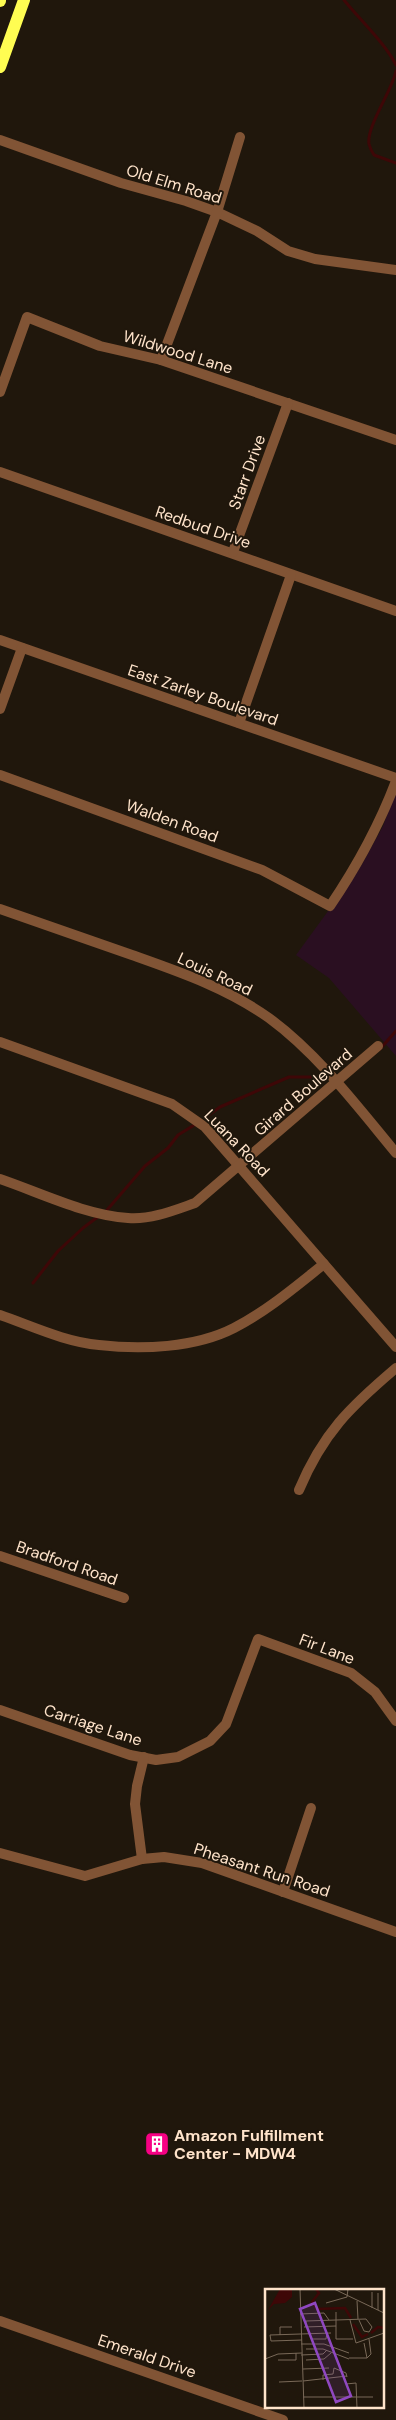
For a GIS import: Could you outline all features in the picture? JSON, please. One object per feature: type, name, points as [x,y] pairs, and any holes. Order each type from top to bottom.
[{"type":"main road","points":[[0,67],[24,0]]},
{"type":"street","points":[[161,360],[216,212],[240,138]]},
{"type":"street","name":"Old Elm Road","points":[[0,140],[121,184],[186,201],[216,212],[257,231],[288,250],[315,259],[396,270]]},
{"type":"street","name":"Wildwood Lane","points":[[0,392],[27,317],[100,346],[161,360],[396,440]]},
{"type":"street","name":"Starr Drive","points":[[233,552],[288,403]]},
{"type":"street","name":"Redbud Drive","points":[[0,472],[233,552],[291,575],[396,611]]},
{"type":"street","points":[[239,723],[291,575]]},
{"type":"street","name":"East Zarley Boulevard","points":[[0,640],[396,779]]},
{"type":"street","points":[[0,709],[22,648]]},
{"type":"street","name":"Walden Road","points":[[0,775],[262,870],[330,906],[357,866],[381,820],[396,779]]},
{"type":"street","name":"Louis Road","points":[[0,909],[198,979],[234,995],[270,1018],[299,1044],[337,1084],[396,1153]]},
{"type":"street","name":"Luana Road","points":[[0,1042],[172,1104],[205,1126],[396,1347]]},
{"type":"street","name":"Girard Boulevard","points":[[0,1179],[87,1209],[129,1218],[163,1214],[195,1202],[241,1166],[337,1084],[378,1046]]},
{"type":"street","points":[[0,1315],[56,1335],[98,1345],[150,1347],[194,1341],[232,1329],[268,1309],[324,1264]]},
{"type":"street","points":[[299,1490],[310,1463],[344,1414],[396,1368]]},
{"type":"street","name":"Bradford Road","points":[[0,1556],[124,1598]]},
{"type":"street","name":"Fir Lane","points":[[258,1639],[350,1672],[375,1692],[396,1721]]},
{"type":"street","name":"Carriage Lane","points":[[0,1710],[130,1755],[156,1760],[178,1757],[210,1741],[226,1724],[258,1639]]},
{"type":"street","points":[[142,1859],[135,1804],[144,1757]]},
{"type":"street","points":[[283,1892],[311,1808]]},
{"type":"street","name":"Pheasant Run Road","points":[[0,1853],[85,1876],[142,1859],[164,1857],[202,1863],[396,1932]]},
{"type":"street","name":"Emerald Drive","points":[[0,2321],[283,2420]]},
{"type":"shaded area","points":[[396,789],[396,1056],[329,978],[296,955],[361,866],[383,826]]},
{"type":"waterway","points":[[344,0],[379,40],[396,65]]},
{"type":"waterway","points":[[396,71],[371,128],[369,137],[369,144],[374,155],[396,163]]},
{"type":"waterway","points":[[380,1049],[396,1031]]},
{"type":"waterway","points":[[206,1117],[220,1107],[289,1077],[321,1077]]},
{"type":"waterway","points":[[107,1210],[145,1166],[168,1148],[178,1135],[196,1124]]},
{"type":"waterway","points":[[33,1283],[58,1251],[99,1216]]},
{"type":"place","name":"Amazon Fulfillment Center - MDW4","points":[[157,2144]]}]
